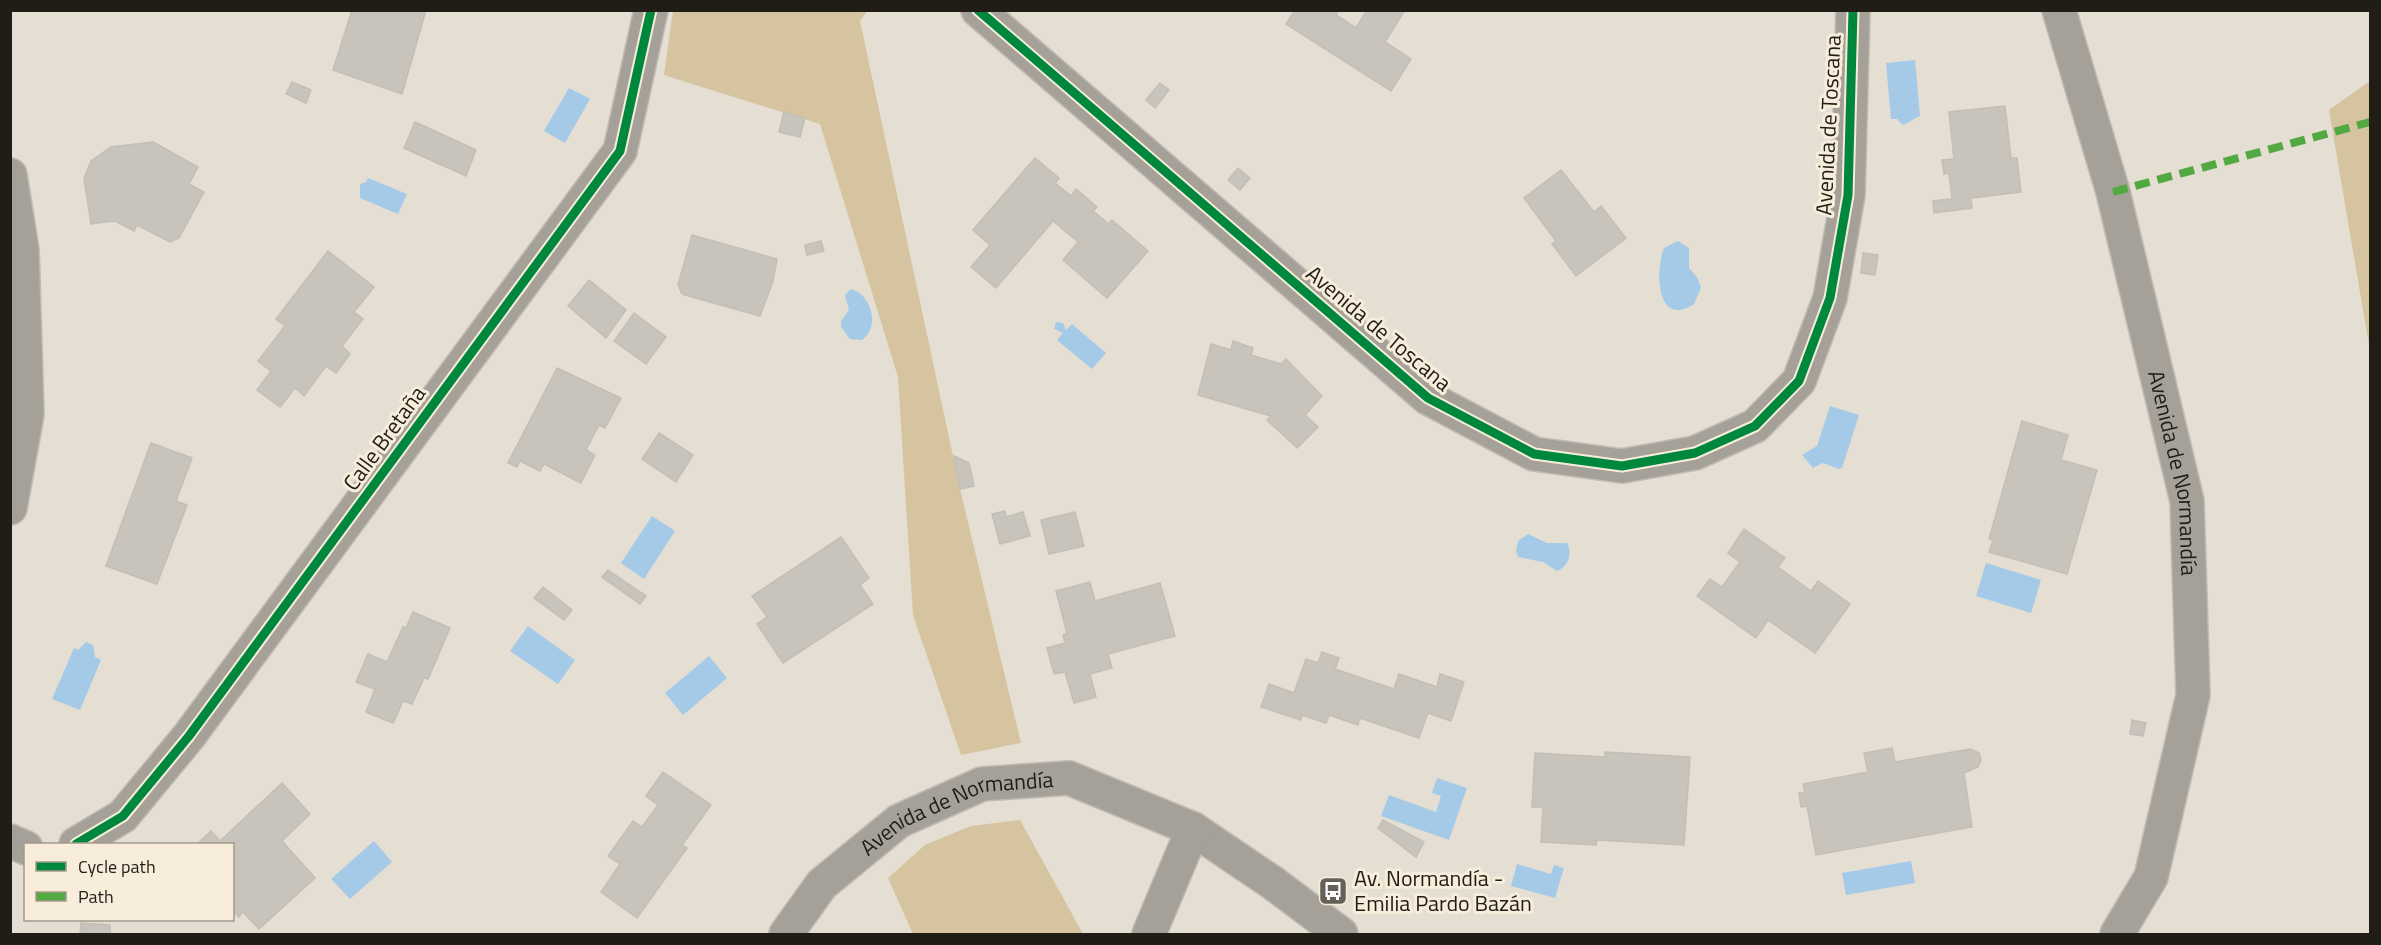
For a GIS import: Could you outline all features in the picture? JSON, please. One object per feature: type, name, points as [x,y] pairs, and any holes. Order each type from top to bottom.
[{"type":"street","name":"Calle Bretaña","points":[[78,843],[123,816],[189,736],[620,151],[651,10]]},
{"type":"street","name":"Avenida de Toscana","points":[[978,10],[1428,398],[1534,454],[1622,466],[1695,453],[1755,426],[1798,381],[1830,298],[1848,195],[1853,10]]},
{"type":"street","name":"Avenida de Normandía","points":[[2059,10],[2113,192],[2187,501],[2193,696],[2151,877],[2117,934]]},
{"type":"street","points":[[10,175],[22,250],[27,414],[10,508]]},
{"type":"street","name":"Avenida de Normandía","points":[[786,934],[822,884],[899,821],[982,784],[1070,778],[1193,829],[1273,883],[1341,934]]},
{"type":"street","points":[[1149,934],[1193,829]]},
{"type":"street","points":[[10,841],[24,847]]},
{"type":"shaded area","points":[[673,11],[867,11],[860,21],[960,489],[1021,743],[961,755],[913,615],[898,377],[820,124],[664,75]]},
{"type":"shaded area","points":[[2370,81],[2370,351],[2329,110]]},
{"type":"shaded area","points":[[1020,820],[1083,934],[913,934],[888,878],[925,845],[971,826]]},
{"type":"water","points":[[1915,60],[1920,116],[1903,125],[1897,119],[1891,119],[1886,63]]},
{"type":"water","points":[[569,88],[590,99],[565,143],[544,131]]},
{"type":"water","points":[[368,178],[407,194],[398,214],[360,198],[360,184],[366,182]]},
{"type":"water","points":[[1678,241],[1689,248],[1689,268],[1697,277],[1701,288],[1694,304],[1681,310],[1672,309],[1665,303],[1660,282],[1661,257],[1664,248]]},
{"type":"water","points":[[851,289],[864,297],[871,312],[871,327],[862,340],[850,339],[841,327],[841,321],[849,310],[845,295]]},
{"type":"water","points":[[1056,322],[1063,323],[1066,330],[1072,324],[1106,353],[1092,369],[1057,340],[1063,333],[1054,329]]},
{"type":"water","points":[[1830,406],[1859,415],[1842,468],[1823,463],[1813,468],[1802,455],[1817,446]]},
{"type":"water","points":[[652,516],[675,531],[644,579],[621,563]]},
{"type":"water","points":[[1528,534],[1547,543],[1567,543],[1570,551],[1567,563],[1557,571],[1543,562],[1518,557],[1516,551],[1518,541]]},
{"type":"water","points":[[1986,563],[2041,580],[2031,613],[1976,596]]},
{"type":"water","points":[[528,626],[575,660],[558,684],[510,651]]},
{"type":"water","points":[[86,642],[93,645],[95,657],[101,660],[80,710],[52,699],[74,648],[78,650]]},
{"type":"water","points":[[709,656],[727,678],[683,715],[665,693]]},
{"type":"water","points":[[1437,778],[1467,788],[1449,840],[1381,816],[1389,795],[1436,812],[1441,796],[1432,793]]},
{"type":"water","points":[[374,841],[392,862],[350,899],[331,879]]},
{"type":"water","points":[[1911,861],[1915,883],[1846,895],[1842,873]]},
{"type":"water","points":[[1517,864],[1551,874],[1554,865],[1564,868],[1555,898],[1511,886]]},
{"type":"building","points":[[352,10],[426,10],[402,94],[333,70]]},
{"type":"building","points":[[1295,10],[1338,10],[1336,15],[1356,28],[1367,10],[1405,10],[1385,42],[1411,59],[1391,91],[1286,24]]},
{"type":"building","points":[[292,82],[311,90],[306,103],[286,94]]},
{"type":"building","points":[[1160,83],[1169,90],[1155,108],[1146,100]]},
{"type":"building","points":[[2005,106],[2011,158],[2017,158],[2021,192],[1971,198],[1972,208],[1934,213],[1933,201],[1952,199],[1949,173],[1944,174],[1942,160],[1954,159],[1949,112]]},
{"type":"building","points":[[784,112],[805,118],[800,137],[779,132]]},
{"type":"building","points":[[415,122],[476,150],[466,176],[404,148]]},
{"type":"building","points":[[153,142],[198,167],[189,184],[204,192],[179,238],[170,242],[137,225],[134,231],[115,221],[91,224],[84,178],[91,161],[111,147]]},
{"type":"building","points":[[1035,158],[1059,178],[1055,183],[1071,196],[1076,189],[1097,207],[1093,211],[1109,224],[1112,220],[1148,251],[1107,298],[1063,260],[1078,242],[1053,221],[996,288],[971,267],[990,245],[973,230]]},
{"type":"building","points":[[1238,168],[1250,178],[1240,190],[1228,180]]},
{"type":"building","points":[[1561,170],[1594,212],[1601,206],[1626,238],[1576,276],[1552,244],[1556,241],[1524,198]]},
{"type":"building","points":[[692,235],[777,259],[773,281],[760,316],[682,294],[678,285]]},
{"type":"building","points":[[821,241],[824,251],[807,255],[805,245]]},
{"type":"building","points":[[328,251],[374,287],[354,312],[363,319],[342,346],[350,354],[336,373],[326,366],[304,396],[295,388],[280,407],[257,390],[271,371],[258,361],[285,326],[276,319]]},
{"type":"building","points":[[1863,253],[1878,255],[1875,275],[1861,273]]},
{"type":"building","points":[[589,280],[626,310],[606,338],[568,306]]},
{"type":"building","points":[[634,313],[666,337],[646,364],[614,341]]},
{"type":"building","points":[[1233,341],[1253,348],[1251,355],[1281,364],[1286,359],[1322,396],[1305,415],[1318,427],[1297,448],[1267,420],[1271,416],[1198,395],[1211,344],[1231,350]]},
{"type":"building","points":[[557,368],[621,398],[605,428],[599,425],[586,450],[595,455],[581,483],[544,464],[540,471],[520,461],[517,467],[508,463]]},
{"type":"building","points":[[2022,421],[2068,435],[2061,460],[2097,470],[2067,574],[1989,552],[1993,540],[1989,539]]},
{"type":"building","points":[[659,433],[693,455],[676,482],[642,459]]},
{"type":"building","points":[[151,443],[192,458],[176,501],[187,505],[157,584],[106,566]]},
{"type":"building","points":[[954,456],[969,463],[974,486],[960,489]]},
{"type":"building","points":[[1005,511],[1006,517],[1023,512],[1030,536],[1000,544],[992,514]]},
{"type":"building","points":[[1075,512],[1084,546],[1049,554],[1041,520]]},
{"type":"building","points":[[1744,529],[1785,558],[1778,567],[1811,591],[1818,581],[1850,604],[1815,653],[1768,620],[1756,638],[1697,596],[1710,579],[1722,587],[1740,562],[1728,553]]},
{"type":"building","points":[[841,537],[869,578],[860,585],[873,604],[783,663],[757,624],[767,617],[752,596]]},
{"type":"building","points":[[608,570],[646,596],[640,604],[602,577]]},
{"type":"building","points":[[1090,582],[1095,601],[1160,583],[1175,636],[1108,654],[1112,668],[1090,674],[1096,697],[1074,703],[1065,672],[1054,674],[1047,648],[1065,643],[1063,635],[1067,633],[1056,591]]},
{"type":"building","points":[[543,587],[572,610],[564,620],[534,598]]},
{"type":"building","points":[[413,612],[450,628],[428,679],[424,678],[412,704],[403,701],[393,723],[366,712],[375,689],[356,682],[368,654],[387,662],[403,627],[406,628]]},
{"type":"building","points":[[1322,652],[1339,658],[1335,669],[1394,689],[1399,674],[1437,687],[1440,674],[1464,682],[1451,721],[1428,713],[1419,738],[1360,718],[1358,725],[1329,715],[1326,723],[1302,715],[1301,720],[1261,707],[1269,684],[1294,693],[1306,659],[1318,663]]},
{"type":"building","points":[[2132,720],[2146,723],[2143,736],[2130,734]]},
{"type":"building","points":[[1892,748],[1895,762],[1970,749],[1979,753],[1981,760],[1978,767],[1964,773],[1972,827],[1816,855],[1807,806],[1801,807],[1799,793],[1805,792],[1803,784],[1868,772],[1864,753]]},
{"type":"building","points":[[1605,752],[1690,757],[1684,845],[1597,840],[1596,845],[1541,842],[1543,807],[1532,807],[1535,753],[1605,757]]},
{"type":"building","points":[[663,772],[711,805],[682,845],[687,848],[637,918],[601,892],[620,864],[608,856],[633,821],[642,827],[658,805],[646,796]]},
{"type":"building","points":[[282,783],[310,814],[282,841],[315,878],[259,929],[243,912],[239,917],[234,912],[234,843],[198,843],[211,831],[220,841]]},
{"type":"building","points":[[1383,820],[1424,842],[1416,857],[1378,828]]},
{"type":"building","points":[[81,923],[110,925],[110,934],[80,934]]},
{"type":"marked path","points":[[2113,192],[2370,122]]},
{"type":"cycle path","points":[[78,843],[123,816],[189,736],[620,151],[651,10]]},
{"type":"cycle path","points":[[978,10],[1428,398],[1534,454],[1622,466],[1695,453],[1755,426],[1799,381],[1830,298],[1848,195],[1853,10]]},
{"type":"place","name":"Av. Normandía - Emilia Pardo Bazán","points":[[1333,891]]}]
